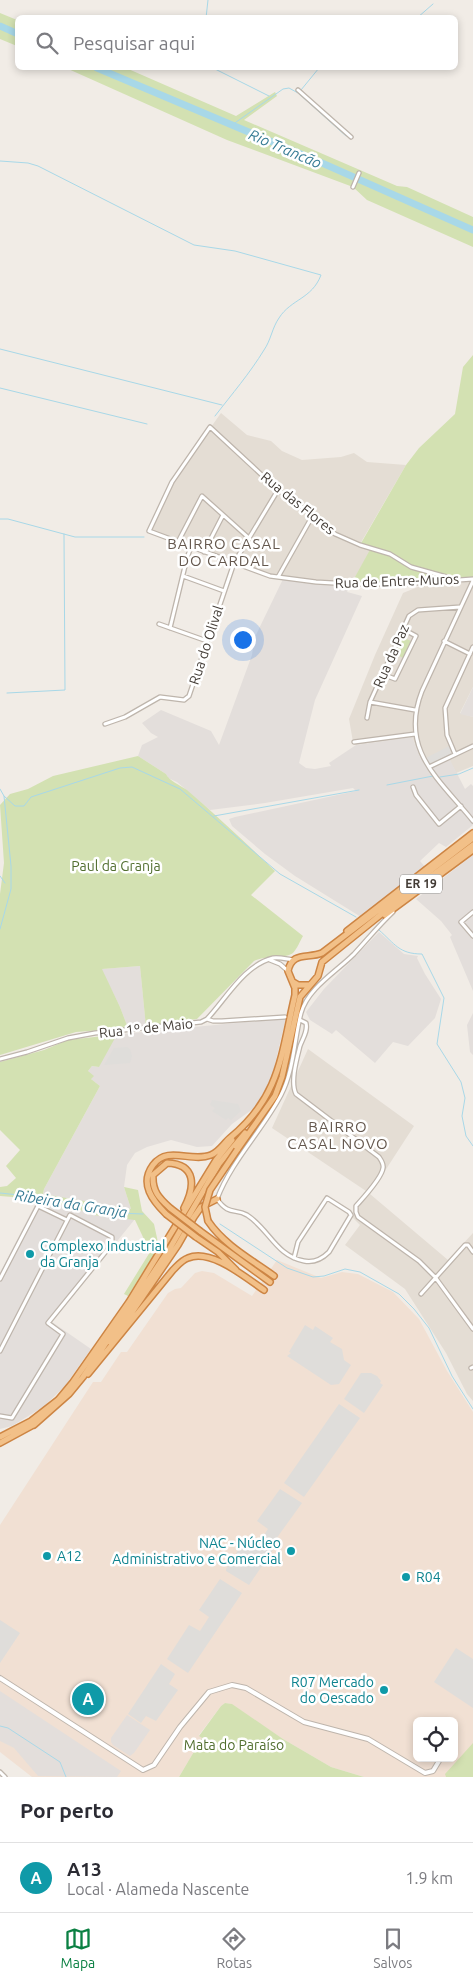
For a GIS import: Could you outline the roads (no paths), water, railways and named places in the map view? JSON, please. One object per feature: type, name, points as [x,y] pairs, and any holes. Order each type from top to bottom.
[{"type":"highway","points":[[337,942],[352,926],[473,833]]},
{"type":"highway","points":[[0,1437],[31,1421],[58,1400],[73,1382],[129,1302],[216,1160],[256,1113],[269,1093],[277,1074],[294,995],[293,982],[288,971],[293,960],[298,956],[322,954],[473,838]]},
{"type":"highway","name":"ER 19","points":[[319,970],[326,957],[473,845]]},
{"type":"highway","points":[[370,924],[397,908],[473,850]]},
{"type":"highway","points":[[274,1276],[215,1232],[208,1222],[206,1206],[210,1190],[236,1150],[268,1107],[282,1077],[300,997],[318,976],[319,970],[314,960],[309,956]]},
{"type":"highway","points":[[293,982],[304,986],[310,985]]},
{"type":"highway","points":[[34,1425],[69,1394],[83,1377],[170,1248],[219,1164],[268,1107]]},
{"type":"highway","points":[[238,1132],[210,1156],[167,1155],[152,1166],[146,1183],[150,1195],[166,1214],[218,1252],[239,1274]]},
{"type":"highway","points":[[171,1236],[186,1204],[192,1181],[188,1170],[177,1164],[167,1163],[152,1175],[152,1185],[155,1194],[170,1208],[200,1230],[270,1282]]},
{"type":"highway","points":[[90,1372],[178,1245],[201,1207],[218,1199]]},
{"type":"highway","points":[[0,1443],[50,1415],[70,1396],[181,1262],[190,1257],[201,1256],[214,1259],[264,1290]]},
{"type":"street","points":[[298,90],[351,137]]},
{"type":"street","points":[[353,187],[358,173]]},
{"type":"street","name":"Rua das Flores","points":[[149,531],[172,482],[210,426],[278,490],[313,515],[335,534],[360,545],[390,554],[411,567],[454,579]]},
{"type":"street","name":"Rua do Olival","points":[[105,724],[125,717],[160,697],[184,700],[189,696],[234,563],[278,490]]},
{"type":"street","points":[[178,542],[202,496],[250,539]]},
{"type":"street","points":[[204,552],[223,515]]},
{"type":"street","points":[[278,577],[313,515]]},
{"type":"street","name":"Rua de Entre-Muros","points":[[149,531],[256,572],[278,577],[351,584],[402,584],[454,579],[473,580]]},
{"type":"street","points":[[170,628],[186,558],[191,547]]},
{"type":"street","points":[[183,576],[224,591]]},
{"type":"street","points":[[473,580],[444,641],[415,710],[415,734],[418,747],[429,767],[473,821]]},
{"type":"street","name":"Rua da Paz","points":[[367,718],[370,702],[409,616],[418,610],[460,607]]},
{"type":"street","points":[[159,624],[207,641]]},
{"type":"street","points":[[382,674],[395,680],[416,636],[403,630]]},
{"type":"street","points":[[444,641],[470,654]]},
{"type":"street","points":[[454,754],[447,735],[445,708],[473,647]]},
{"type":"street","points":[[370,702],[415,710]]},
{"type":"street","points":[[354,742],[415,734]]},
{"type":"street","points":[[429,767],[473,746]]},
{"type":"street","points":[[413,787],[416,795],[440,824],[461,806]]},
{"type":"street","points":[[294,1258],[298,1242],[327,1198],[350,1212],[351,1215],[324,1256],[312,1262],[294,1258],[284,1253],[258,1224],[245,1214],[233,1212],[223,1206],[218,1199],[223,1183],[235,1163],[282,1093],[300,1020],[312,993],[354,954],[397,908]]},
{"type":"street","points":[[473,912],[461,922],[473,936]]},
{"type":"street","name":"Rua 1º de Maio","points":[[0,1059],[68,1038],[103,1032],[201,1022],[207,1019],[250,970],[274,958],[293,960]]},
{"type":"street","points":[[270,960],[280,964],[288,971]]},
{"type":"street","points":[[207,1019],[222,1021],[285,1016]]},
{"type":"street","points":[[300,1020],[306,1023],[307,1027],[300,1047],[293,1089],[296,1094],[379,1157],[384,1168],[381,1175],[356,1206],[358,1217],[419,1262],[435,1277],[473,1329]]},
{"type":"street","points":[[0,1279],[38,1206],[68,1220]]},
{"type":"street","points":[[0,1351],[70,1215],[112,1237],[112,1244],[48,1323],[62,1334],[12,1418],[0,1416]]},
{"type":"street","points":[[421,1294],[465,1245],[468,1245],[473,1252]]},
{"type":"street","points":[[0,1678],[143,1770],[154,1764],[180,1727],[209,1692],[232,1685],[246,1688],[304,1722],[368,1739],[425,1773],[433,1771],[438,1762]]},
{"type":"street","points":[[0,1772],[5,1777]]},
{"type":"waterway","points":[[206,15],[208,0]]},
{"type":"waterway","points":[[420,15],[433,4]]},
{"type":"waterway","name":"Rio Trancão","points":[[0,26],[15,33]]},
{"type":"waterway","name":"Rio Trancão","points":[[102,70],[322,163],[473,230]]},
{"type":"waterway","points":[[217,70],[269,96]]},
{"type":"waterway","points":[[301,90],[317,70]]},
{"type":"waterway","points":[[232,125],[283,89],[289,88],[298,93],[346,136]]},
{"type":"waterway","points":[[0,161],[28,163],[38,166],[194,245],[235,251],[321,275],[312,289],[289,307],[279,318],[259,359],[215,416]]},
{"type":"waterway","points":[[0,349],[222,405]]},
{"type":"waterway","points":[[0,388],[147,424]]},
{"type":"waterway","points":[[0,519],[8,519],[75,537],[144,537]]},
{"type":"waterway","points":[[7,693],[65,690],[64,534]]},
{"type":"waterway","points":[[4,796],[15,806],[24,806],[31,797],[120,768],[132,767],[180,789],[280,874],[356,917]]},
{"type":"waterway","points":[[440,777],[459,774],[473,768]]},
{"type":"waterway","points":[[387,785],[433,776]]},
{"type":"waterway","name":"Ribeira da Granja","points":[[0,789],[4,796],[11,866],[11,889],[0,929]]},
{"type":"waterway","points":[[214,816],[359,790]]},
{"type":"waterway","points":[[0,876],[5,883]]},
{"type":"waterway","points":[[379,930],[403,950],[414,954],[422,954],[444,998],[437,1044],[461,1082],[465,1098],[462,1116],[466,1136],[473,1146]]},
{"type":"waterway","name":"Ribeira da Granja","points":[[0,1193],[47,1198],[117,1213],[143,1214]]},
{"type":"waterway","name":"Ribeira da Granja","points":[[220,1224],[287,1268],[313,1277],[324,1276],[345,1269],[360,1272],[399,1294],[429,1328],[452,1376],[473,1409]]},
{"type":"waterway","points":[[0,1726],[8,1728],[60,1762],[66,1777]]},
{"type":"place","name":"Complexo Industrial da Granja","points":[[30,1254]]},
{"type":"place","name":"NAC - Núcleo Administrativo e Comercial","points":[[291,1551]]},
{"type":"place","name":"A12","points":[[47,1556]]},
{"type":"place","name":"R04","points":[[406,1577]]},
{"type":"place","name":"R07 Mercado do Oescado","points":[[384,1690]]},
{"type":"place","name":"A13","points":[[88,1699]]},
{"type":"district","name":"BAIRRO CASAL DO CARDAL","points":[[224,552]]},
{"type":"district","name":"BAIRRO CASAL NOVO","points":[[338,1136]]},
{"type":"park label","name":"Paul da Granja","points":[[116,866]]},
{"type":"park label","name":"Mata do Paraíso","points":[[234,1745]]}]
